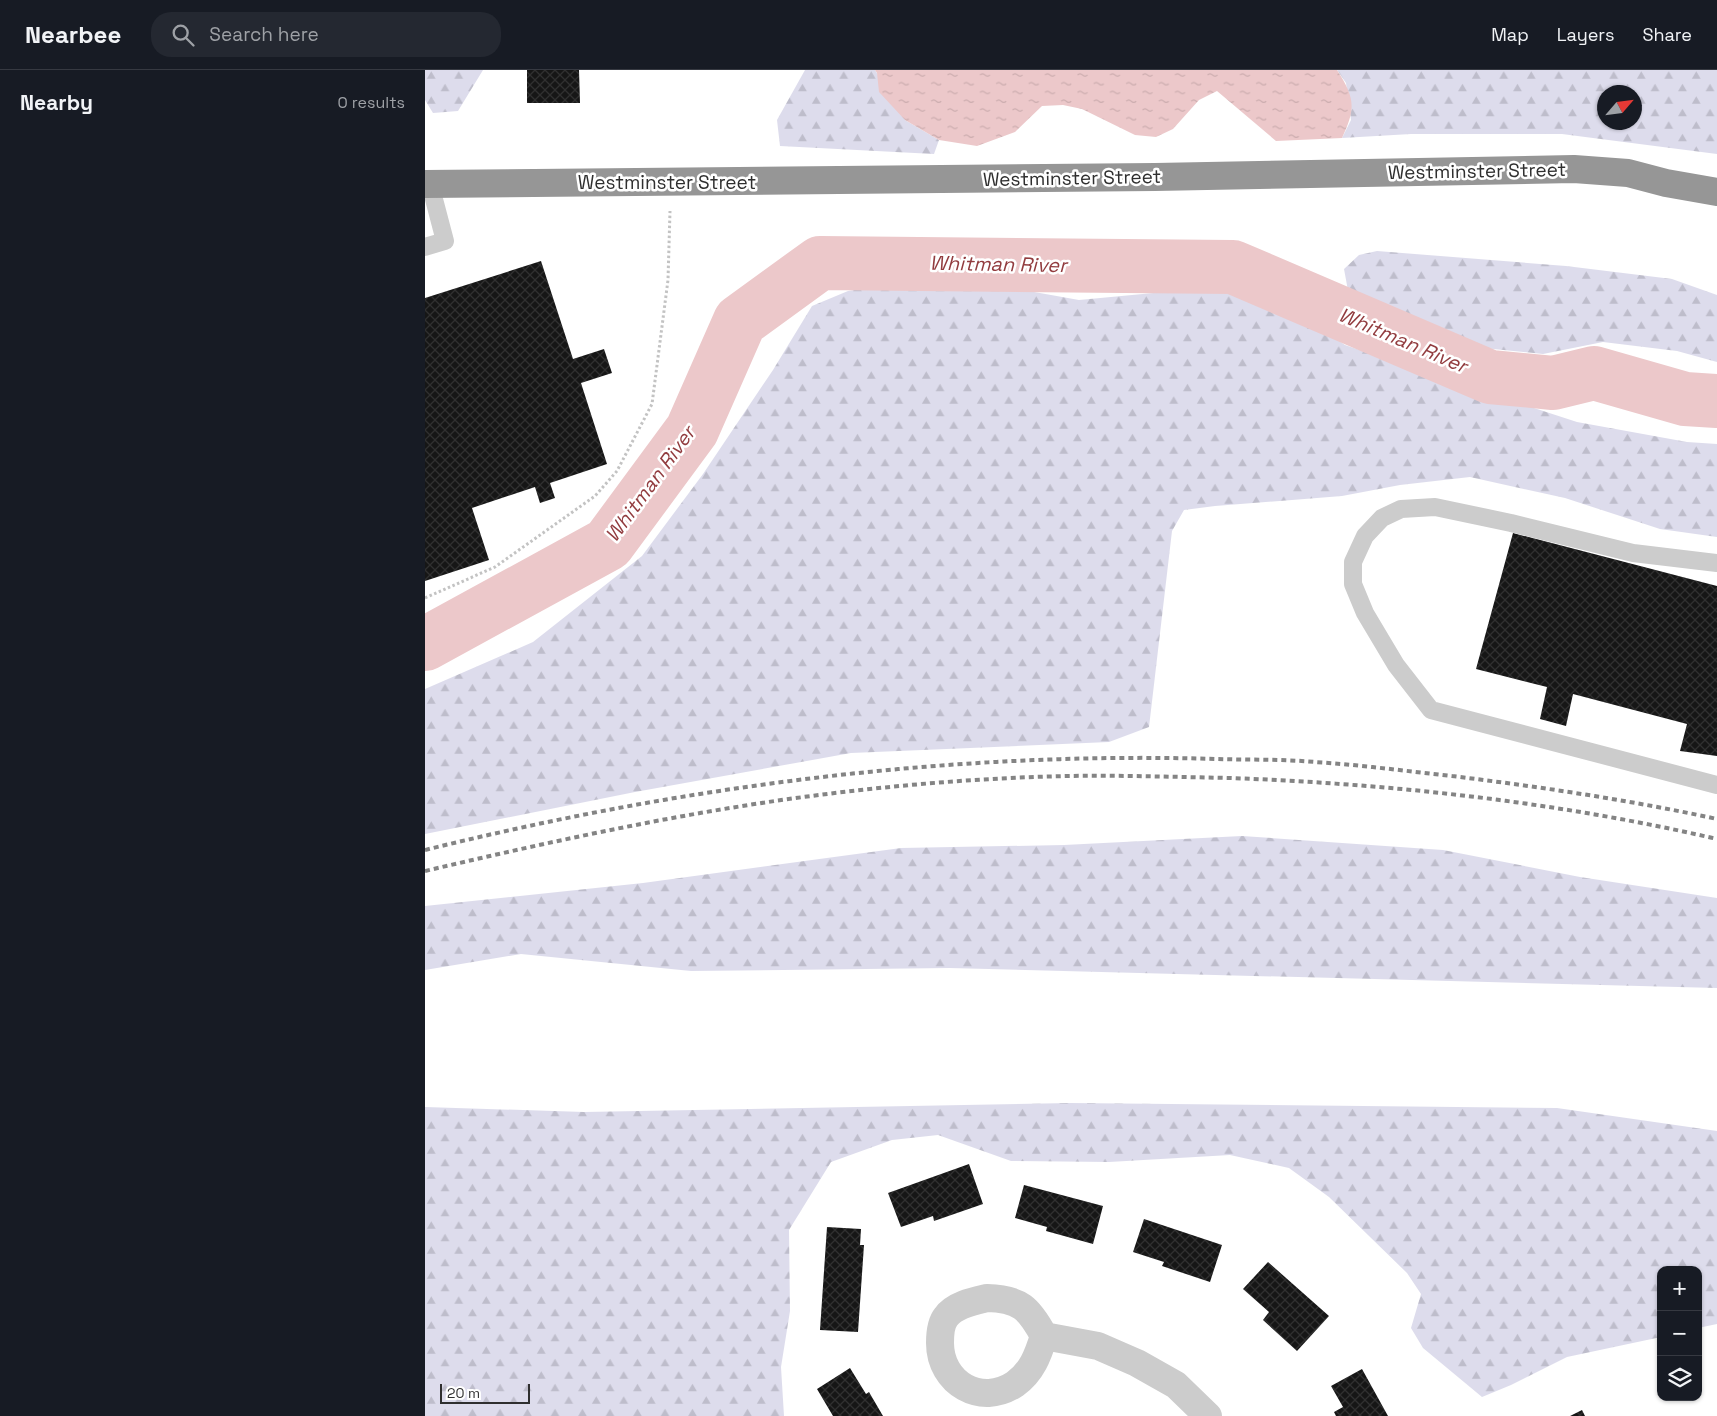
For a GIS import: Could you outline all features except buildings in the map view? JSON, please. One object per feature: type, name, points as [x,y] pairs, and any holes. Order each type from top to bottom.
[{"type":"highway","name":"Westminster Street","points":[[427,181],[671,182],[1574,169],[1628,173],[1667,183],[1717,192]]},
{"type":"street","points":[[1044,1336],[1098,1346],[1137,1364],[1176,1385],[1208,1416]]},
{"type":"lane","points":[[425,247],[445,241],[427,181]]},
{"type":"lane","points":[[1717,563],[1633,554],[1511,523],[1435,508],[1401,509],[1382,518],[1365,536],[1353,562],[1353,584],[1365,614],[1396,665],[1431,710],[1717,785]]},
{"type":"path","points":[[425,598],[495,566],[595,496],[617,471],[652,404],[668,280],[671,182]]},
{"type":"green space","points":[[425,70],[483,70],[458,111],[433,113],[425,100]]},
{"type":"green space","points":[[805,70],[875,70],[905,120],[939,140],[934,154],[780,146],[777,120]]},
{"type":"green space","points":[[1337,70],[1717,70],[1717,154],[1562,134],[1411,134],[1342,138],[1351,120],[1346,83]]},
{"type":"green space","points":[[1377,251],[1566,266],[1672,279],[1717,295],[1717,362],[1677,351],[1603,342],[1543,354],[1473,347],[1349,296],[1344,269],[1359,255]]},
{"type":"green space","points":[[939,275],[1079,300],[1217,287],[1241,288],[1291,308],[1345,345],[1475,389],[1577,422],[1687,442],[1717,444],[1717,537],[1660,529],[1565,498],[1470,477],[1400,485],[1342,496],[1184,510],[1172,531],[1149,727],[1109,742],[851,753],[635,792],[425,834],[425,689],[533,642],[642,556],[703,474],[773,370],[812,306],[848,291]]},
{"type":"green space","points":[[1242,836],[1443,850],[1580,877],[1717,898],[1717,988],[949,968],[691,971],[521,954],[425,970],[425,906],[643,883],[901,848],[1064,845]]},
{"type":"green space","points":[[1071,1103],[1557,1108],[1717,1131],[1717,1324],[1702,1327],[1702,1266],[1657,1266],[1657,1338],[1567,1357],[1482,1397],[1423,1348],[1411,1328],[1421,1294],[1407,1273],[1329,1197],[1289,1168],[1230,1155],[1109,1162],[1011,1161],[938,1135],[892,1140],[831,1162],[789,1230],[790,1311],[781,1367],[784,1416],[425,1416],[425,1107],[584,1112]]},
{"type":"water","points":[[875,70],[1337,70],[1350,96],[1351,111],[1347,128],[1342,138],[1276,141],[1217,91],[1199,100],[1173,129],[1156,137],[1135,135],[1082,109],[1063,105],[1042,106],[1015,132],[977,146],[939,140],[905,120],[879,92]]},
{"type":"waterway","name":"Whitman River","points":[[425,644],[608,544],[692,430],[740,321],[820,263],[1233,267],[1490,377],[1553,383],[1594,373],[1685,399],[1717,401]]},
{"type":"railway","points":[[425,850],[522,827],[620,808],[818,777],[917,767],[1117,758],[1290,760],[1366,766],[1552,789],[1717,819]]},
{"type":"railway","points":[[425,871],[617,829],[762,803],[906,785],[1002,778],[1066,776],[1230,778],[1414,790],[1536,805],[1657,826],[1717,839]]}]
